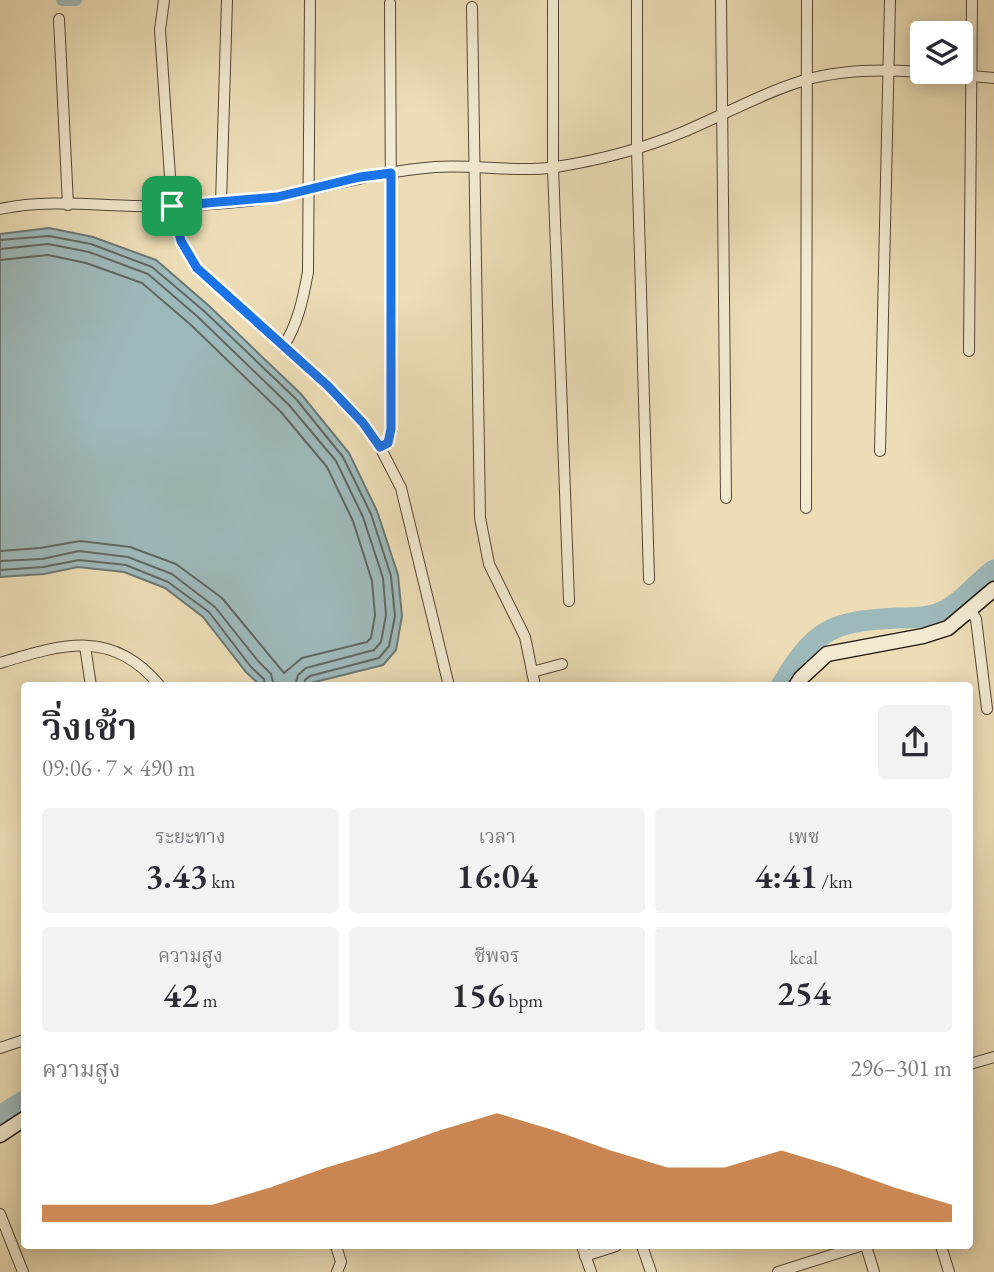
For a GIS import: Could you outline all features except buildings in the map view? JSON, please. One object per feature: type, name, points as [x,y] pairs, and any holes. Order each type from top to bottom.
[{"type":"street","points":[[164,0],[160,30],[172,206],[181,241],[197,268],[328,386],[363,423],[380,447],[401,488],[448,682]]},
{"type":"street","points":[[221,203],[227,0]]},
{"type":"street","points":[[283,347],[293,331],[302,305],[308,272],[310,0]]},
{"type":"street","points":[[553,0],[553,167],[569,601]]},
{"type":"street","points":[[637,0],[637,149],[649,579]]},
{"type":"street","points":[[721,0],[726,498]]},
{"type":"street","points":[[806,508],[807,0]]},
{"type":"street","points":[[880,450],[890,0]]},
{"type":"street","points":[[972,0],[972,21]]},
{"type":"street","points":[[380,447],[388,443],[391,429],[390,3]]},
{"type":"street","points":[[472,7],[480,518],[489,564],[525,637],[534,682]]},
{"type":"street","points":[[60,19],[68,205]]},
{"type":"street","points":[[0,209],[13,206],[68,205],[137,208],[221,203],[277,197],[360,177],[435,167],[553,167],[613,157],[637,149],[683,132],[766,93],[807,80],[852,71],[910,73]]},
{"type":"street","points":[[973,76],[994,78]]},
{"type":"street","points":[[969,351],[972,84]]},
{"type":"street","points":[[798,682],[827,654],[923,636],[948,628],[994,589]]},
{"type":"street","points":[[971,611],[976,620],[987,709]]},
{"type":"street","points":[[0,663],[51,647],[85,646],[115,651],[136,661],[156,682]]},
{"type":"street","points":[[85,646],[90,682]]},
{"type":"street","points":[[532,672],[562,664]]},
{"type":"street","points":[[0,1048],[21,1041]]},
{"type":"street","points":[[973,1063],[994,1057]]},
{"type":"street","points":[[0,1135],[21,1121]]},
{"type":"street","points":[[0,1214],[23,1272]]},
{"type":"street","points":[[337,1249],[341,1262],[337,1272]]},
{"type":"street","points":[[643,1249],[651,1272]]},
{"type":"street","points":[[778,1272],[851,1249]]},
{"type":"street","points":[[867,1249],[874,1272]]},
{"type":"street","points":[[942,1249],[949,1272]]},
{"type":"street","points":[[584,1251],[591,1272]]},
{"type":"water","points":[[49,228],[93,237],[156,260],[208,305],[301,394],[349,453],[377,511],[398,575],[402,616],[396,650],[383,665],[315,682],[257,682],[203,617],[165,588],[124,572],[78,567],[44,574],[0,577],[0,234]]},
{"type":"waterway","points":[[62,0],[76,0]]},
{"type":"waterway","points":[[784,682],[804,652],[827,632],[857,622],[939,613],[951,607],[994,570]]},
{"type":"waterway","points":[[0,1116],[21,1103]]},
{"type":"route","points":[[391,173],[391,429],[388,443],[380,447],[363,423],[328,386],[197,268],[181,241],[172,206],[277,197],[360,177],[391,173]]}]
